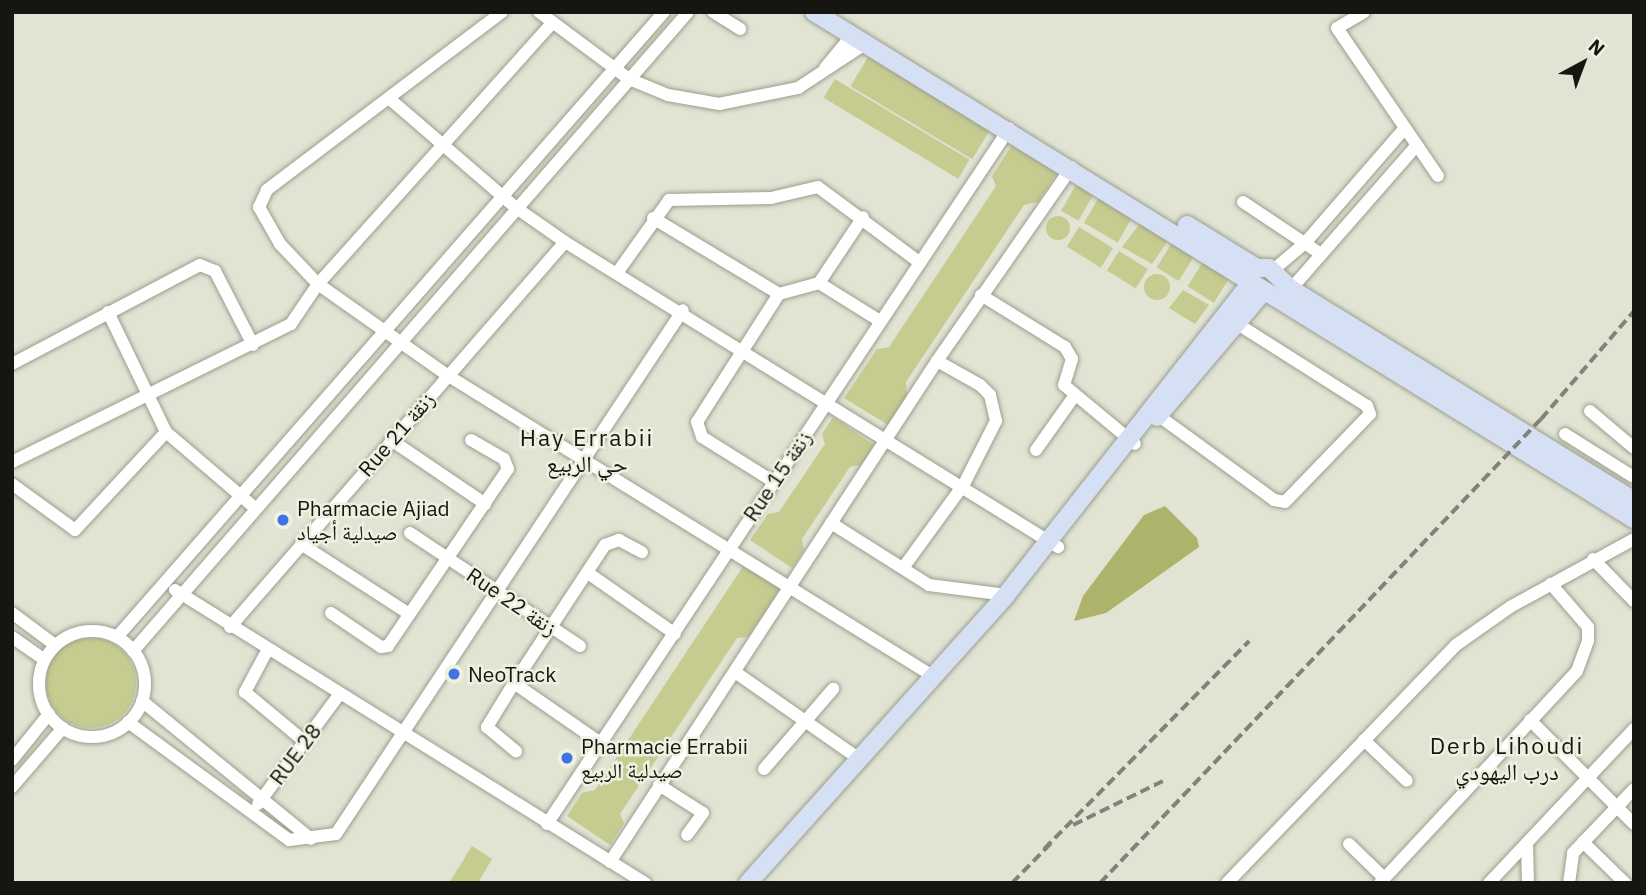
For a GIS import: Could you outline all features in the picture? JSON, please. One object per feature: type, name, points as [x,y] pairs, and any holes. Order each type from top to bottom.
[{"type":"main road","points":[[814,12],[1262,280],[1292,289],[1634,501]]},
{"type":"main road","points":[[833,12],[1262,280],[1634,520]]},
{"type":"main road","points":[[968,640],[996,622],[1224,314],[1262,280]]},
{"type":"main road","points":[[1131,441],[1158,416],[1240,326],[1262,280]]},
{"type":"main road","points":[[748,883],[931,675],[968,640],[1054,543]]},
{"type":"street","points":[[502,12],[261,198],[264,219],[280,244],[318,284],[447,375],[585,461],[730,546],[931,675]]},
{"type":"street","points":[[539,12],[629,79],[668,95],[719,104],[772,97],[821,74],[858,40]]},
{"type":"street","points":[[117,637],[241,496],[380,330],[664,12]]},
{"type":"street","points":[[133,651],[515,207],[688,12]]},
{"type":"street","points":[[713,12],[740,29]]},
{"type":"street","points":[[1364,12],[1337,28],[1438,176]]},
{"type":"street","points":[[12,462],[291,324],[318,284],[440,144],[552,23]]},
{"type":"street","points":[[391,100],[515,207],[565,242],[683,310],[1054,543]]},
{"type":"street","points":[[1262,280],[1305,243],[1405,128]]},
{"type":"street","name":"Rue 15 زنقة","points":[[547,824],[1009,129]]},
{"type":"street","points":[[1292,289],[1416,145]]},
{"type":"street","points":[[610,862],[937,361],[1072,167]]},
{"type":"street","points":[[617,273],[661,206],[682,197],[758,199],[818,187],[863,217],[919,262]]},
{"type":"street","points":[[1243,202],[1321,254]]},
{"type":"street","points":[[774,482],[698,430],[779,294],[820,283],[863,217]]},
{"type":"street","points":[[653,218],[779,294]]},
{"type":"street","name":"Rue 21 زنقة","points":[[230,627],[565,242]]},
{"type":"street","points":[[12,364],[200,265],[222,282],[253,345]]},
{"type":"street","points":[[820,283],[880,321]]},
{"type":"street","points":[[981,295],[1069,352],[1064,385],[1073,398],[1131,441]]},
{"type":"street","points":[[128,722],[289,840],[336,834],[499,592],[683,310]]},
{"type":"street","points":[[108,312],[166,432],[256,509]]},
{"type":"street","points":[[1158,416],[1274,500],[1285,502],[1370,414],[1367,406],[1224,314]]},
{"type":"street","points":[[903,568],[964,484],[991,439],[994,406],[980,385],[937,361]]},
{"type":"street","points":[[1036,450],[1073,398]]},
{"type":"street","points":[[1590,411],[1634,448]]},
{"type":"street","points":[[12,484],[75,530],[166,432]]},
{"type":"street","points":[[1565,434],[1633,474]]},
{"type":"street","points":[[391,440],[485,504]]},
{"type":"street","points":[[331,613],[384,648],[449,558],[508,466],[471,440]]},
{"type":"street","points":[[831,523],[903,568],[951,592],[1006,595]]},
{"type":"street","name":"Rue 22 زنقة","points":[[410,533],[580,646]]},
{"type":"street","points":[[1227,883],[1456,645],[1551,584],[1634,539]]},
{"type":"street","points":[[516,751],[487,727],[516,678],[612,542],[642,552]]},
{"type":"street","points":[[301,544],[410,614]]},
{"type":"street","points":[[1594,559],[1634,601]]},
{"type":"street","points":[[588,573],[675,634]]},
{"type":"street","points":[[166,583],[267,651],[645,883]]},
{"type":"street","points":[[1349,844],[1382,880],[1530,720],[1567,685],[1588,642],[1584,618],[1551,584]]},
{"type":"street","points":[[12,613],[55,645]]},
{"type":"street","points":[[89,631],[117,637],[133,651],[143,672],[142,701],[128,722],[100,736],[63,728],[48,714],[38,684],[44,660],[55,645],[89,631]]},
{"type":"street","points":[[12,636],[44,660]]},
{"type":"street","points":[[267,651],[245,692],[305,742]]},
{"type":"street","points":[[735,672],[858,758]]},
{"type":"street","points":[[516,678],[601,744]]},
{"type":"street","points":[[764,769],[833,689]]},
{"type":"street","name":"RUE 28","points":[[252,813],[339,695]]},
{"type":"street","points":[[142,701],[311,839]]},
{"type":"street","points":[[12,760],[48,714]]},
{"type":"street","points":[[1530,720],[1634,824]]},
{"type":"street","points":[[12,787],[63,728]]},
{"type":"street","points":[[1489,883],[1634,729]]},
{"type":"street","points":[[1364,740],[1407,781]]},
{"type":"street","points":[[659,785],[703,813],[687,835]]},
{"type":"street","points":[[1569,883],[1570,861],[1583,842],[1634,789]]},
{"type":"street","points":[[1583,842],[1625,883]]},
{"type":"street","points":[[1527,843],[1528,883]]},
{"type":"shaded area","points":[[868,57],[990,130],[972,159],[850,86]]},
{"type":"shaded area","points":[[835,79],[970,160],[958,179],[824,98]]},
{"type":"shaded area","points":[[1012,145],[1057,173],[1038,202],[1024,205],[906,382],[907,397],[888,425],[844,398],[877,349],[889,347],[996,186],[992,176]]},
{"type":"shaded area","points":[[1077,183],[1094,193],[1078,221],[1061,211]]},
{"type":"shaded area","points":[[1099,197],[1133,216],[1118,242],[1084,223]]},
{"type":"shaded area","points":[[1058,216],[1069,223],[1070,228],[1063,239],[1058,240],[1047,233],[1046,228],[1053,217]]},
{"type":"shaded area","points":[[1141,222],[1169,239],[1152,264],[1122,247]]},
{"type":"shaded area","points":[[1079,227],[1113,248],[1101,268],[1067,247]]},
{"type":"shaded area","points":[[1173,241],[1195,255],[1179,281],[1157,267]]},
{"type":"shaded area","points":[[1119,251],[1148,269],[1136,289],[1107,271]]},
{"type":"shaded area","points":[[1204,260],[1230,276],[1214,303],[1188,286]]},
{"type":"shaded area","points":[[1157,274],[1166,278],[1170,287],[1166,296],[1157,300],[1148,296],[1144,287],[1148,278]]},
{"type":"shaded area","points":[[1183,290],[1209,305],[1195,324],[1169,308]]},
{"type":"shaded area","points":[[833,417],[874,445],[861,465],[850,467],[802,539],[804,550],[792,568],[750,540],[768,514],[779,512],[825,444],[822,434]]},
{"type":"shaded area","points":[[1165,506],[1197,538],[1199,547],[1106,613],[1074,621],[1083,596],[1144,515]]},
{"type":"shaded area","points":[[744,565],[780,589],[748,637],[737,638],[620,814],[624,823],[610,845],[567,816],[582,793],[595,790]]},
{"type":"shaded area","points":[[91,638],[108,641],[123,651],[133,666],[136,683],[133,700],[123,715],[108,725],[91,728],[74,725],[59,715],[49,700],[46,683],[49,666],[59,651],[74,641]]},
{"type":"shaded area","points":[[472,846],[492,859],[478,883],[449,883]]},
{"type":"railway","points":[[1100,883],[1541,419],[1634,311]]},
{"type":"railway","points":[[1044,849],[1249,641]]},
{"type":"railway","points":[[1073,825],[1163,781]]},
{"type":"railway","points":[[1012,883],[1051,843]]},
{"type":"place","name":"Pharmacie Ajiad صيدلية أجياد","points":[[283,520]]},
{"type":"place","name":"NeoTrack","points":[[454,674]]},
{"type":"place","name":"Pharmacie Errabii صيدلية الربيع","points":[[567,758]]},
{"type":"district","name":"Hay Errabii حي الربيع","points":[[587,450]]},
{"type":"district","name":"Derb Lihoudi درب اليهودي","points":[[1507,758]]}]
